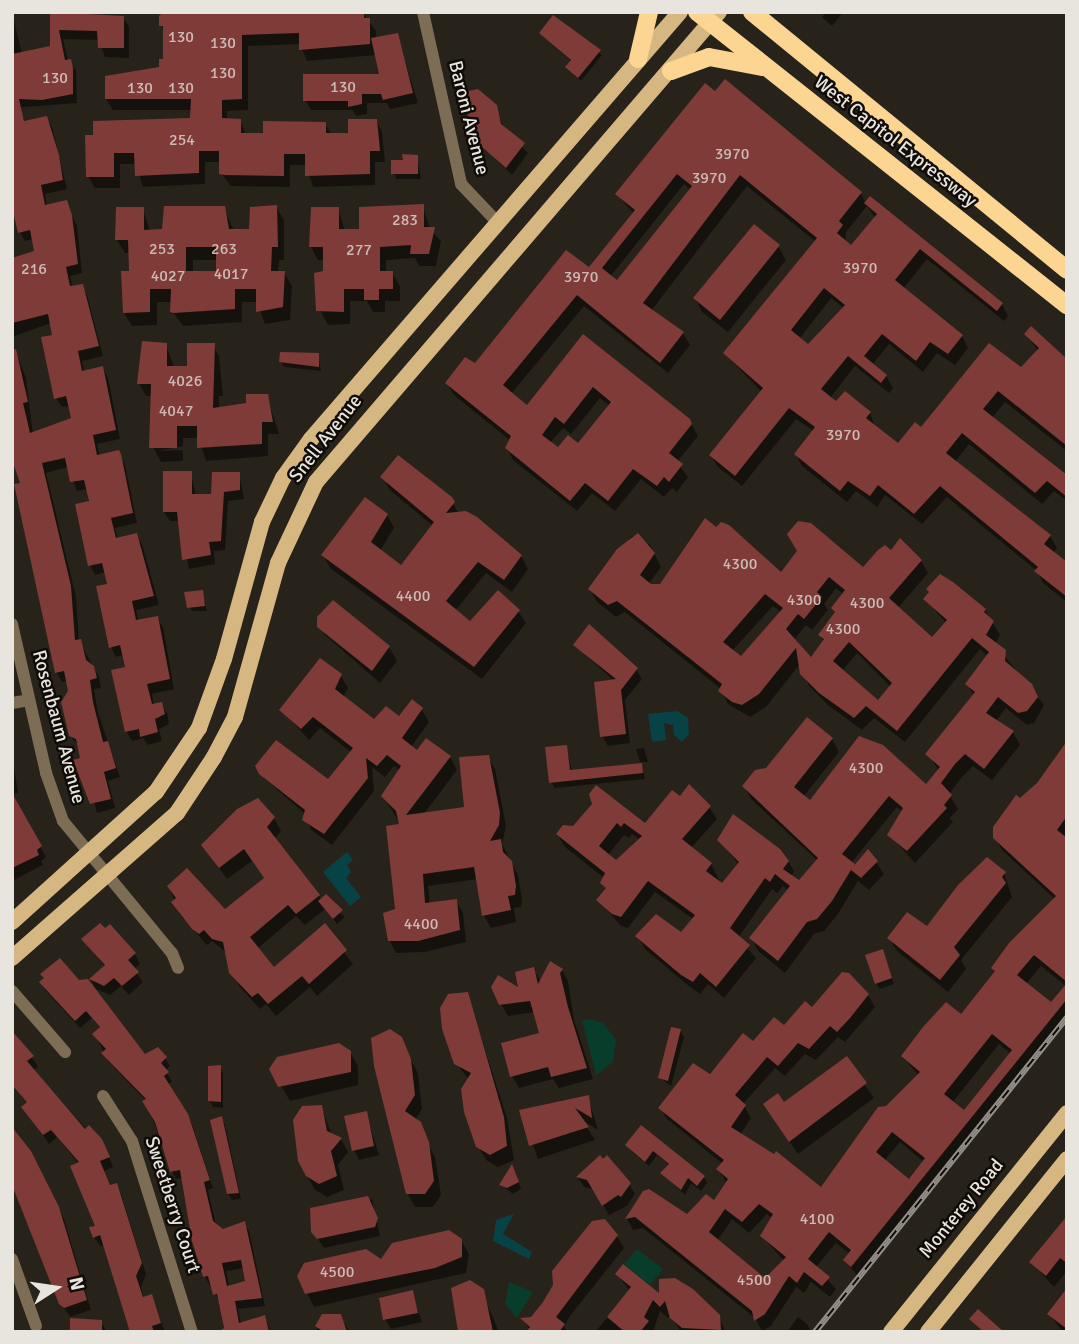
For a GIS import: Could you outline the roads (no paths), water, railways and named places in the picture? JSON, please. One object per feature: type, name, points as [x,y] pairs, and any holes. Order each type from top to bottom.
[{"type":"highway","points":[[638,59],[649,12]]},
{"type":"highway","name":"West Capitol Expressway","points":[[752,12],[1067,270]]},
{"type":"highway","points":[[773,12],[794,46]]},
{"type":"highway","name":"West Capitol Expressway","points":[[709,16],[765,67],[1067,305]]},
{"type":"highway","points":[[671,71],[709,57],[765,67]]},
{"type":"main road","name":"Snell Avenue","points":[[12,922],[90,855],[156,792],[199,727],[224,659],[246,569],[283,478],[371,366],[680,12]]},
{"type":"main road","name":"Snell Avenue","points":[[12,958],[108,877],[177,813],[214,757],[250,673],[278,563],[316,482],[671,71],[709,16]]},
{"type":"main road","name":"Monterey Road","points":[[891,1332],[1067,1113]]},
{"type":"main road","points":[[928,1332],[1067,1159]]},
{"type":"street","name":"Baroni Avenue","points":[[423,12],[461,184],[497,222]]},
{"type":"street","name":"Rosenbaum Avenue","points":[[12,624],[53,799],[63,821],[172,953],[178,968]]},
{"type":"street","points":[[12,703],[29,700]]},
{"type":"street","points":[[12,991],[65,1052]]},
{"type":"street","name":"Sweetberry Court","points":[[103,1096],[132,1141],[192,1332]]},
{"type":"street","points":[[12,1259],[36,1326]]},
{"type":"water","points":[[677,711],[688,718],[689,734],[682,742],[674,735],[673,725],[664,723],[666,740],[652,742],[648,714]]},
{"type":"water","points":[[347,852],[353,860],[347,865],[351,872],[346,878],[361,897],[350,906],[323,872]]},
{"type":"water","points":[[514,1214],[503,1234],[532,1252],[529,1259],[493,1241],[496,1220]]},
{"type":"railway","points":[[815,1332],[1067,1018]]}]
